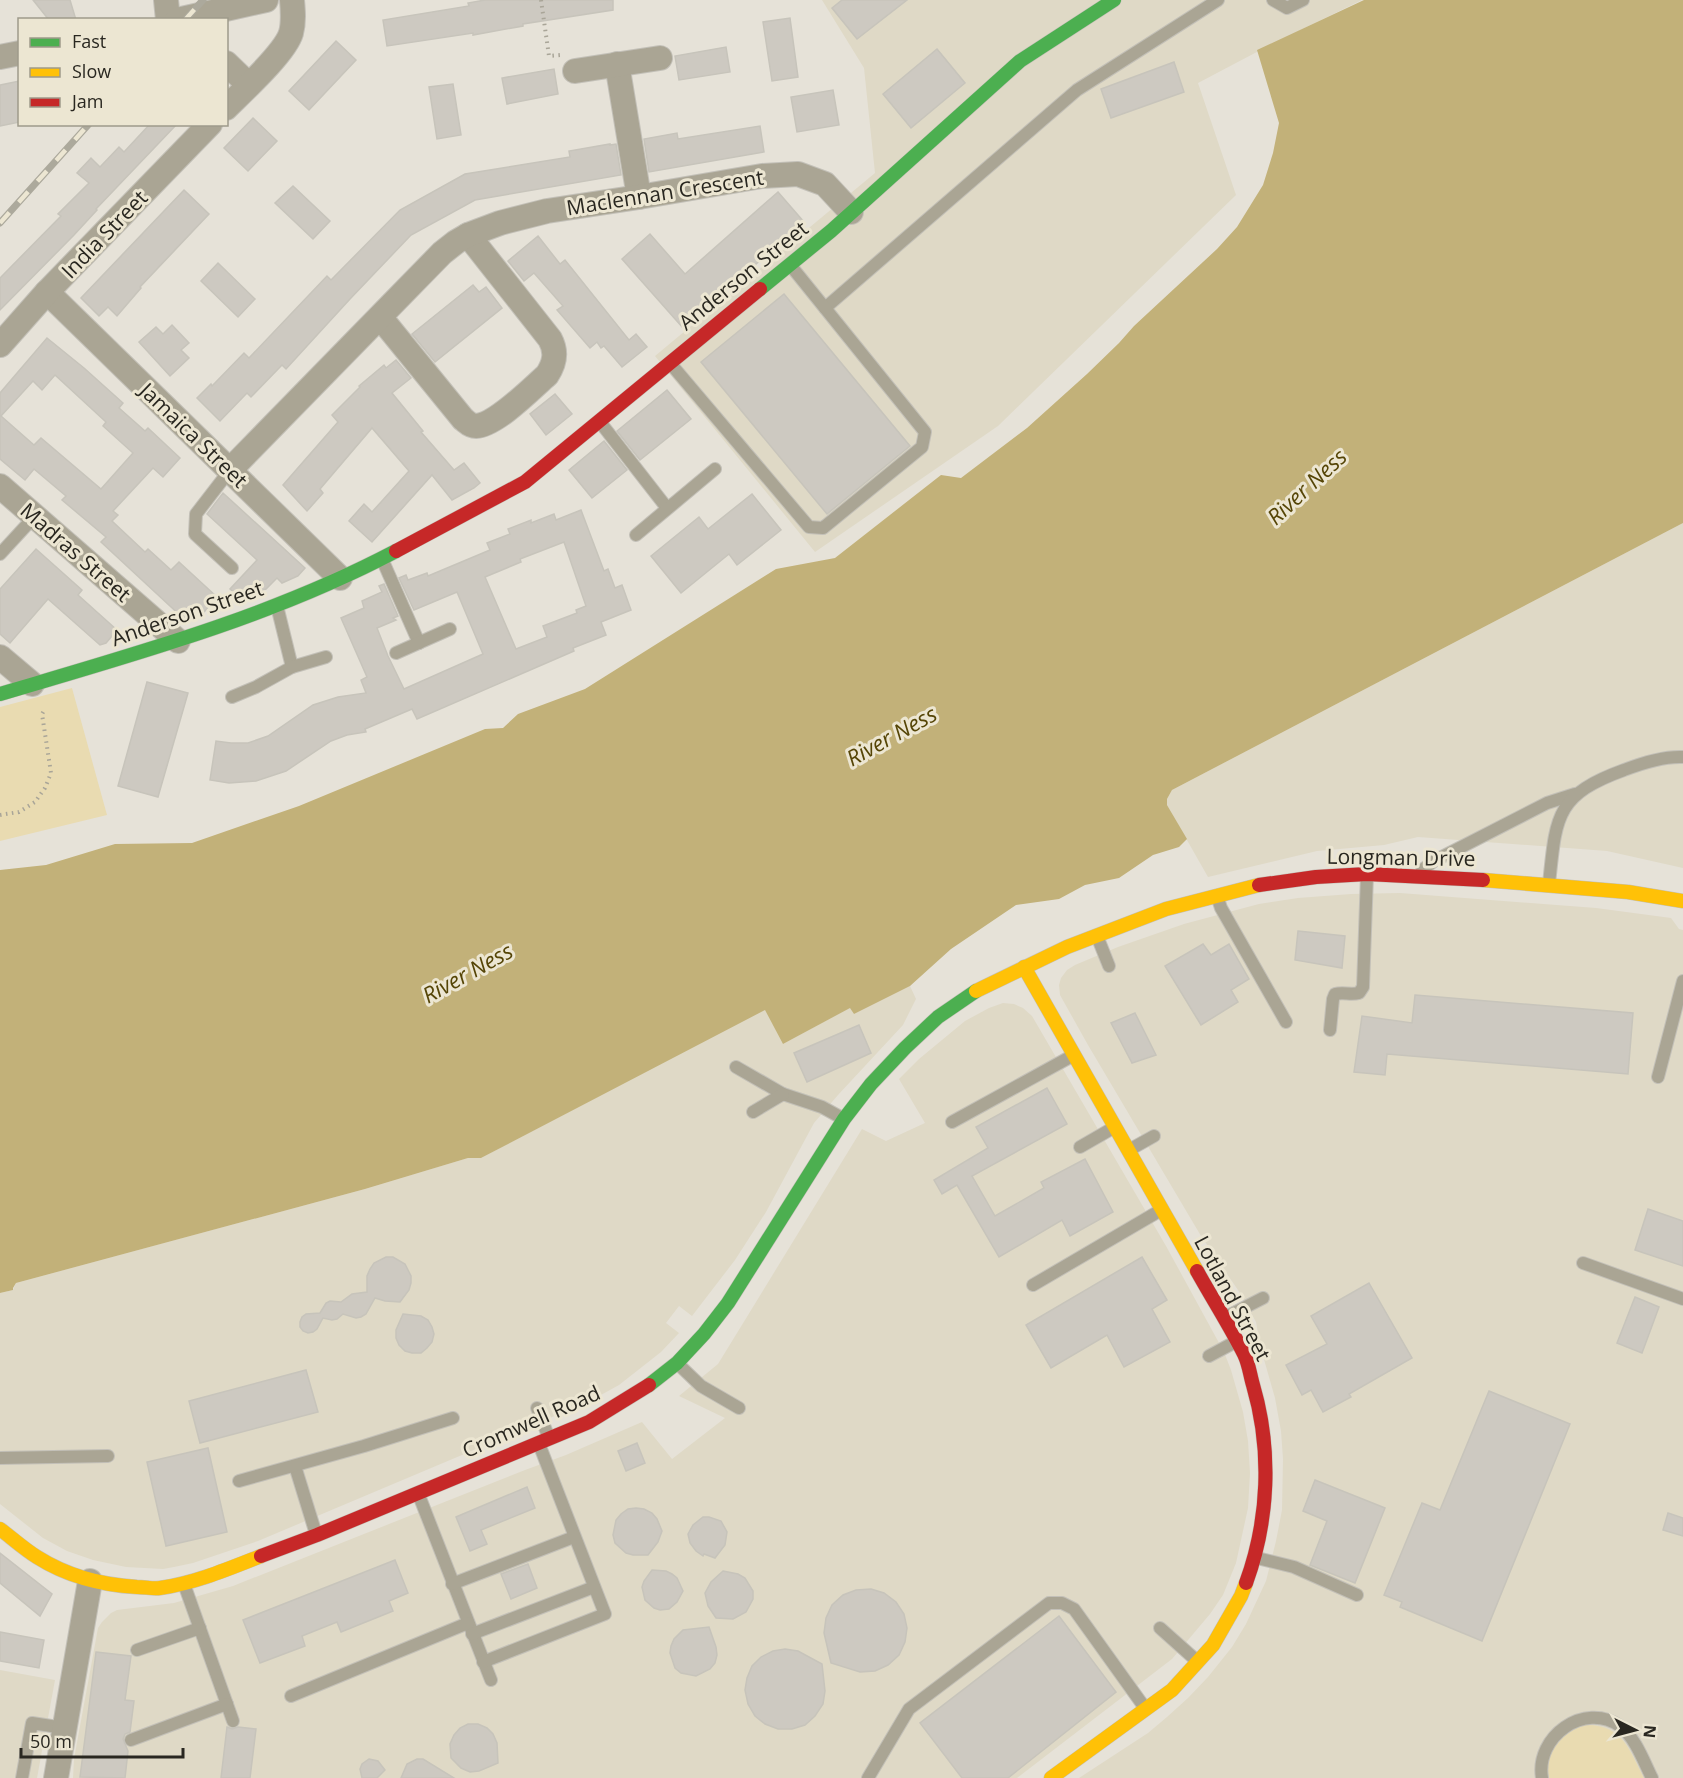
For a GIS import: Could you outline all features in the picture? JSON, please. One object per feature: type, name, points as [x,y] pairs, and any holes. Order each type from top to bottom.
[{"type":"street","points":[[166,0],[168,18]]},
{"type":"street","points":[[186,18],[266,0]]},
{"type":"street","points":[[228,106],[283,48],[291,34],[294,18],[292,0]]},
{"type":"street","name":"Anderson Street","points":[[0,694],[178,641],[277,605],[382,558],[525,482],[851,212],[1020,61],[1114,0]]},
{"type":"street","points":[[0,57],[18,53]]},
{"type":"street","points":[[574,71],[660,58]]},
{"type":"street","points":[[618,64],[639,197]]},
{"type":"street","points":[[228,65],[249,86]]},
{"type":"street","name":"India Street","points":[[0,345],[47,292],[208,126]]},
{"type":"street","name":"Maclennan Crescent","points":[[230,470],[442,253],[468,235],[547,211],[762,176],[798,174],[825,184],[851,212]]},
{"type":"street","points":[[380,317],[463,419],[471,425],[478,426],[498,417],[547,375],[553,366],[554,346],[468,235]]},
{"type":"street","name":"Jamaica Street","points":[[47,292],[340,578]]},
{"type":"street","name":"Madras Street","points":[[0,486],[178,641]]},
{"type":"street","points":[[0,657],[32,684]]},
{"type":"street","name":"Longman Drive","points":[[1024,967],[1166,909],[1263,884],[1316,876],[1367,874],[1549,885],[1628,892],[1683,901]]},
{"type":"street","name":"Lotland Street","points":[[1024,967],[1245,1356],[1259,1404],[1266,1457],[1264,1511],[1255,1558],[1241,1596],[1213,1646],[1172,1690],[1051,1778]]},
{"type":"street","name":"Cromwell Road","points":[[0,1529],[37,1557],[90,1581],[136,1588],[158,1588],[213,1575],[317,1535],[589,1422],[647,1387],[677,1363],[704,1334],[728,1303],[844,1119],[871,1084],[905,1048],[938,1017],[981,987],[1024,967]]},
{"type":"street","points":[[57,1778],[90,1581]]},
{"type":"lane","points":[[825,308],[1077,90],[1218,0]]},
{"type":"lane","points":[[1273,0],[1287,8],[1303,0]]},
{"type":"lane","points":[[669,362],[809,527],[823,528],[922,447],[925,432],[789,264]]},
{"type":"lane","points":[[599,421],[667,508]]},
{"type":"lane","points":[[636,535],[715,469]]},
{"type":"lane","points":[[230,470],[196,514],[195,534],[232,568]]},
{"type":"lane","points":[[0,554],[35,516]]},
{"type":"lane","points":[[382,558],[419,643]]},
{"type":"lane","points":[[277,605],[292,667]]},
{"type":"lane","points":[[396,653],[450,629]]},
{"type":"lane","points":[[232,697],[292,667],[326,657]]},
{"type":"lane","points":[[1414,876],[1434,861],[1547,803],[1576,794],[1606,777],[1640,764],[1683,757]]},
{"type":"lane","points":[[1549,885],[1553,840],[1558,821],[1576,794]]},
{"type":"lane","points":[[1330,1030],[1335,994],[1356,994],[1363,987],[1367,874]]},
{"type":"lane","points":[[1217,895],[1221,908],[1286,1022]]},
{"type":"lane","points":[[1096,936],[1109,966]]},
{"type":"lane","points":[[1658,1077],[1683,981]]},
{"type":"lane","points":[[952,1122],[1074,1055]]},
{"type":"lane","points":[[736,1067],[783,1094],[822,1107],[844,1119]]},
{"type":"lane","points":[[753,1113],[783,1094]]},
{"type":"lane","points":[[1080,1147],[1115,1127]]},
{"type":"lane","points":[[1129,1150],[1155,1136]]},
{"type":"lane","points":[[1033,1285],[1162,1209]]},
{"type":"lane","points":[[1583,1263],[1683,1299]]},
{"type":"lane","points":[[1224,1318],[1263,1298]]},
{"type":"lane","points":[[1209,1356],[1237,1341]]},
{"type":"lane","points":[[677,1363],[701,1386],[739,1408]]},
{"type":"lane","points":[[483,1662],[605,1614],[574,1536],[544,1441],[537,1408]]},
{"type":"lane","points":[[239,1482],[453,1418]]},
{"type":"lane","points":[[0,1458],[108,1456]]},
{"type":"lane","points":[[295,1466],[317,1535]]},
{"type":"lane","points":[[417,1492],[491,1680]]},
{"type":"lane","points":[[452,1584],[574,1536]]},
{"type":"lane","points":[[1255,1558],[1294,1567],[1357,1595]]},
{"type":"lane","points":[[184,1583],[233,1721]]},
{"type":"lane","points":[[291,1696],[470,1629],[594,1587]]},
{"type":"lane","points":[[868,1778],[909,1709],[1049,1603],[1062,1603],[1074,1609],[1146,1710]]},
{"type":"lane","points":[[136,1650],[200,1628]]},
{"type":"lane","points":[[1160,1628],[1198,1662]]},
{"type":"lane","points":[[131,1740],[227,1704]]},
{"type":"lane","points":[[1542,1778],[1542,1758],[1549,1742],[1560,1730],[1574,1721],[1592,1718],[1619,1726],[1629,1735],[1652,1778]]},
{"type":"lane","points":[[22,1778],[32,1723],[64,1728]]},
{"type":"path","points":[[541,0],[549,56],[572,53],[574,71]]},
{"type":"path","points":[[0,815],[19,812],[34,802],[45,788],[51,773],[42,714],[62,676]]},
{"type":"shaded area","points":[[822,0],[1362,0],[1198,83],[1236,195],[998,426],[815,552],[655,356],[875,173],[864,68]]},
{"type":"shaded area","points":[[1683,523],[1683,868],[1607,851],[1418,837],[1384,845],[1317,851],[1208,877],[1167,805],[1167,799],[1172,790]]},
{"type":"shaded area","points":[[72,688],[107,815],[0,841],[0,707]]},
{"type":"shaded area","points":[[1400,893],[1596,908],[1671,918],[1679,929],[1683,930],[1683,1778],[1079,1778],[1148,1733],[1167,1717],[1208,1677],[1232,1647],[1246,1624],[1266,1581],[1282,1510],[1283,1459],[1275,1398],[1256,1322],[1238,1290],[1201,1236],[1088,1045],[1060,995],[1061,978],[1075,965],[1118,947],[1184,924],[1259,904],[1298,898]]},
{"type":"shaded area","points":[[910,986],[916,999],[903,1025],[814,1123],[766,1212],[735,1260],[692,1316],[679,1306],[666,1323],[679,1333],[661,1352],[619,1385],[590,1401],[258,1541],[174,1567],[163,1569],[126,1567],[93,1560],[67,1551],[43,1538],[0,1504],[0,1293],[13,1290],[16,1283],[365,1189],[468,1158],[481,1158],[765,1009],[783,1044],[851,1007],[854,1014]]},
{"type":"shaded area","points":[[1003,1003],[1023,1008],[1032,1016],[1166,1246],[1224,1352],[1243,1412],[1250,1473],[1248,1508],[1236,1563],[1223,1595],[1172,1659],[1017,1778],[73,1778],[74,1759],[98,1628],[111,1613],[117,1610],[174,1603],[233,1586],[566,1455],[642,1422],[672,1459],[725,1418],[679,1396],[718,1364],[862,1129],[886,1141],[925,1123],[899,1079],[919,1059],[965,1021]]},
{"type":"shaded area","points":[[0,1670],[55,1680],[37,1778],[0,1778]]},
{"type":"shaded area","points":[[1586,1725],[1609,1729],[1617,1734],[1629,1749],[1644,1778],[1549,1778],[1549,1760],[1557,1744],[1570,1732]]},
{"type":"water","name":"River Ness","points":[[1364,0],[1683,0],[1683,523],[1172,790],[1167,799],[1167,805],[1187,839],[1179,847],[1153,855],[1119,878],[1085,885],[1059,899],[1016,905],[951,949],[910,986],[854,1014],[850,1008],[783,1044],[765,1010],[481,1158],[468,1158],[365,1189],[16,1283],[13,1290],[0,1293],[0,870],[46,865],[115,844],[192,843],[299,806],[485,729],[503,728],[518,714],[585,689],[776,569],[835,558],[941,475],[961,478],[1027,428],[1087,374],[1237,227],[1263,185],[1279,123],[1257,50]]},
{"type":"building","points":[[33,0],[70,0],[75,18],[47,18]]},
{"type":"building","points":[[485,0],[613,0],[613,10],[523,24],[523,26],[473,35],[473,33],[387,46],[383,20],[469,6],[468,3]]},
{"type":"building","points":[[842,0],[907,0],[857,39],[832,8]]},
{"type":"building","points":[[790,18],[798,77],[772,81],[763,22]]},
{"type":"building","points":[[336,41],[356,60],[309,110],[289,91]]},
{"type":"building","points":[[726,47],[730,72],[679,80],[675,56]]},
{"type":"building","points":[[937,49],[965,83],[911,128],[883,94]]},
{"type":"building","points":[[1174,62],[1184,92],[1111,118],[1101,89]]},
{"type":"building","points":[[554,69],[558,94],[507,104],[502,78]]},
{"type":"building","points":[[18,81],[18,122],[0,126],[0,85]]},
{"type":"building","points":[[453,84],[461,135],[437,139],[429,87]]},
{"type":"building","points":[[833,90],[839,125],[797,132],[791,97]]},
{"type":"building","points":[[253,118],[277,141],[248,171],[224,148]]},
{"type":"building","points":[[148,126],[175,126],[74,235],[0,310],[0,278],[61,216],[58,214],[89,183],[77,173],[91,158],[100,167],[119,147],[124,152]]},
{"type":"building","points":[[760,126],[764,152],[649,172],[644,139],[677,133],[678,139]]},
{"type":"building","points":[[616,144],[621,175],[475,200],[411,235],[286,369],[282,365],[251,397],[247,393],[220,421],[197,398],[244,353],[249,358],[327,276],[331,280],[400,210],[465,174],[570,157],[569,151]]},
{"type":"building","points":[[293,186],[330,221],[313,239],[275,203]]},
{"type":"building","points":[[184,190],[209,214],[140,287],[117,316],[108,307],[99,316],[81,298]]},
{"type":"building","points":[[778,192],[804,222],[683,328],[622,259],[650,234],[685,274]]},
{"type":"building","points":[[538,236],[560,264],[565,260],[629,340],[636,334],[647,347],[622,367],[604,346],[601,348],[597,342],[590,348],[557,310],[563,306],[534,273],[524,281],[508,261]]},
{"type":"building","points":[[218,263],[255,299],[238,317],[201,281]]},
{"type":"building","points":[[473,285],[479,292],[486,287],[502,308],[435,362],[412,334]]},
{"type":"building","points":[[784,294],[910,446],[827,514],[701,362]]},
{"type":"building","points":[[172,325],[189,343],[181,350],[189,358],[170,376],[139,342],[156,327],[163,334]]},
{"type":"building","points":[[47,338],[123,403],[119,408],[145,431],[148,428],[180,458],[163,477],[153,468],[113,511],[118,515],[112,521],[145,552],[148,549],[171,570],[179,562],[217,597],[204,612],[198,614],[194,610],[184,619],[101,542],[106,537],[62,500],[66,496],[34,469],[25,480],[0,459],[0,393]],"holes":[[[55,375],[106,422],[103,426],[133,453],[101,489],[41,438],[34,445],[1,416],[33,381],[42,390]]]},
{"type":"building","points":[[396,360],[411,378],[392,393],[423,431],[421,432],[454,470],[464,463],[480,483],[452,500],[432,475],[372,542],[349,521],[364,504],[372,512],[409,471],[372,428],[320,489],[323,493],[307,511],[283,485],[338,422],[332,415],[359,386],[384,365],[386,368]]},
{"type":"building","points":[[667,390],[691,419],[640,460],[617,431]]},
{"type":"building","points":[[555,394],[572,414],[546,435],[530,414]]},
{"type":"building","points":[[604,441],[627,470],[592,498],[569,470]]},
{"type":"building","points":[[223,493],[305,568],[298,576],[282,583],[277,578],[266,589],[240,598],[230,589],[257,560],[207,514]]},
{"type":"building","points":[[752,494],[781,530],[737,565],[729,554],[681,593],[651,556],[699,517],[708,529]]},
{"type":"building","points":[[581,510],[604,571],[608,569],[615,588],[622,585],[631,610],[601,622],[606,635],[417,719],[412,709],[365,729],[366,732],[347,735],[331,741],[286,771],[256,781],[229,783],[210,780],[216,741],[248,743],[268,736],[313,705],[338,697],[366,693],[361,680],[367,677],[341,618],[364,608],[362,601],[382,592],[379,586],[384,584],[398,616],[393,618],[396,620],[377,628],[404,689],[483,654],[457,592],[414,610],[399,578],[406,575],[408,580],[427,573],[428,576],[490,550],[487,543],[510,534],[508,529],[531,520],[531,523],[554,514],[556,520]],"holes":[[[564,542],[586,606],[576,610],[577,613],[543,626],[547,637],[516,649],[485,577],[521,562],[520,559]]]},
{"type":"building","points":[[36,549],[82,590],[78,595],[117,630],[106,643],[100,645],[48,599],[10,643],[0,634],[0,589]]},
{"type":"building","points":[[147,682],[188,693],[158,797],[118,786]]},
{"type":"building","points":[[1298,931],[1345,936],[1342,968],[1295,960]]},
{"type":"building","points":[[1203,944],[1211,955],[1229,944],[1249,979],[1231,990],[1238,1002],[1201,1025],[1165,966]]},
{"type":"building","points":[[1415,995],[1633,1013],[1628,1074],[1387,1054],[1385,1075],[1354,1072],[1362,1016],[1412,1023]]},
{"type":"building","points":[[1135,1013],[1156,1055],[1132,1063],[1111,1023]]},
{"type":"building","points":[[859,1025],[871,1053],[807,1082],[794,1053]]},
{"type":"building","points":[[1047,1088],[1067,1124],[972,1176],[995,1216],[1044,1188],[1041,1182],[1085,1159],[1113,1212],[1070,1236],[1062,1220],[999,1257],[957,1185],[942,1194],[934,1180],[988,1148],[976,1127]]},
{"type":"building","points":[[1648,1209],[1683,1221],[1683,1266],[1635,1250]]},
{"type":"building","points":[[386,1257],[393,1257],[405,1264],[411,1276],[409,1290],[400,1302],[375,1298],[366,1314],[361,1317],[356,1318],[343,1314],[332,1320],[323,1318],[313,1332],[303,1331],[300,1322],[306,1314],[320,1313],[330,1301],[341,1302],[352,1294],[367,1292],[367,1276],[370,1269],[374,1263]]},
{"type":"building","points":[[1142,1257],[1167,1300],[1152,1309],[1170,1342],[1124,1367],[1107,1335],[1051,1368],[1026,1325]]},
{"type":"building","points":[[1369,1283],[1412,1358],[1349,1394],[1351,1397],[1323,1412],[1311,1390],[1302,1395],[1286,1365],[1327,1344],[1311,1316]]},
{"type":"building","points":[[1635,1297],[1659,1307],[1642,1353],[1617,1343]]},
{"type":"building","points":[[403,1314],[421,1316],[428,1320],[432,1327],[434,1334],[432,1342],[421,1353],[405,1351],[399,1345],[396,1330]]},
{"type":"building","points":[[306,1370],[318,1412],[200,1443],[189,1401]]},
{"type":"building","points":[[1489,1391],[1570,1424],[1482,1641],[1400,1607],[1402,1602],[1384,1595],[1422,1503],[1440,1510]]},
{"type":"building","points":[[637,1443],[645,1463],[626,1471],[618,1451]]},
{"type":"building","points":[[208,1448],[227,1532],[166,1546],[147,1462]]},
{"type":"building","points":[[1315,1480],[1385,1508],[1355,1583],[1310,1565],[1327,1521],[1303,1511]]},
{"type":"building","points":[[527,1487],[535,1508],[481,1530],[487,1544],[470,1551],[456,1517]]},
{"type":"building","points":[[636,1508],[652,1513],[662,1531],[658,1542],[648,1555],[626,1553],[615,1543],[613,1535],[616,1520],[628,1509]]},
{"type":"building","points":[[1668,1513],[1683,1518],[1683,1536],[1663,1530]]},
{"type":"building","points":[[703,1517],[721,1521],[727,1532],[725,1545],[715,1558],[704,1554],[703,1556],[690,1543],[688,1534],[693,1525]]},
{"type":"building","points":[[0,1553],[52,1594],[40,1616],[0,1583]]},
{"type":"building","points":[[395,1560],[408,1593],[389,1601],[393,1611],[341,1632],[337,1622],[302,1636],[305,1646],[260,1663],[243,1620]]},
{"type":"building","points":[[528,1564],[537,1588],[511,1599],[501,1574]]},
{"type":"building","points":[[652,1570],[672,1574],[677,1578],[683,1591],[677,1602],[669,1609],[654,1608],[645,1600],[642,1587]]},
{"type":"building","points":[[723,1571],[745,1578],[753,1591],[753,1599],[746,1612],[733,1619],[716,1618],[708,1606],[705,1593],[711,1582]]},
{"type":"building","points":[[871,1589],[884,1593],[896,1602],[904,1614],[907,1628],[905,1642],[899,1655],[888,1665],[875,1671],[860,1672],[831,1663],[824,1633],[826,1618],[832,1605],[843,1595],[856,1590]]},
{"type":"building","points":[[1059,1616],[1116,1692],[1008,1778],[962,1778],[920,1723]]},
{"type":"building","points":[[709,1627],[716,1647],[715,1663],[710,1669],[696,1676],[681,1673],[675,1668],[670,1653],[674,1639],[683,1630]]},
{"type":"building","points":[[0,1632],[44,1640],[39,1668],[0,1661]]},
{"type":"building","points":[[785,1649],[798,1651],[822,1664],[825,1691],[823,1704],[805,1725],[792,1729],[778,1729],[765,1724],[755,1716],[748,1704],[745,1690],[752,1666],[761,1657],[773,1651]]},
{"type":"building","points":[[96,1652],[131,1656],[125,1700],[134,1701],[130,1732],[125,1734],[123,1739],[128,1751],[125,1778],[80,1777]]},
{"type":"building","points":[[468,1724],[478,1724],[493,1734],[497,1743],[498,1763],[479,1771],[470,1772],[461,1768],[451,1758],[450,1744],[454,1735]]},
{"type":"building","points":[[227,1727],[256,1729],[250,1778],[221,1778]]},
{"type":"building","points":[[369,1759],[378,1761],[385,1770],[377,1778],[362,1778],[360,1769],[362,1764]]},
{"type":"building","points":[[423,1759],[454,1778],[401,1778],[407,1764]]},
{"type":"railway","points":[[187,18],[203,0]]},
{"type":"railway","points":[[0,223],[87,126]]},
{"type":"traffic: fast","points":[[760,289],[831,231],[1020,61],[1114,0]]},
{"type":"traffic: fast","points":[[0,694],[152,649],[251,615],[300,596],[396,551]]},
{"type":"traffic: fast","points":[[649,1385],[677,1363],[728,1303],[844,1119],[871,1084],[938,1017],[976,991]]},
{"type":"traffic: slow","points":[[1483,880],[1628,892],[1683,901]]},
{"type":"traffic: slow","points":[[976,991],[1067,947],[1166,909],[1259,885]]},
{"type":"traffic: slow","points":[[1024,967],[1197,1271]]},
{"type":"traffic: slow","points":[[0,1529],[48,1564],[97,1582],[124,1586],[155,1588],[173,1586],[211,1575],[261,1556]]},
{"type":"traffic: slow","points":[[1051,1778],[1172,1690],[1213,1645],[1246,1583]]},
{"type":"traffic: jam","points":[[396,551],[525,482],[760,289]]},
{"type":"traffic: jam","points":[[1259,885],[1316,877],[1367,874],[1483,880]]},
{"type":"traffic: jam","points":[[1197,1271],[1246,1358],[1263,1434],[1265,1460],[1263,1510],[1254,1559],[1246,1583]]},
{"type":"traffic: jam","points":[[261,1556],[589,1422],[649,1385]]}]
